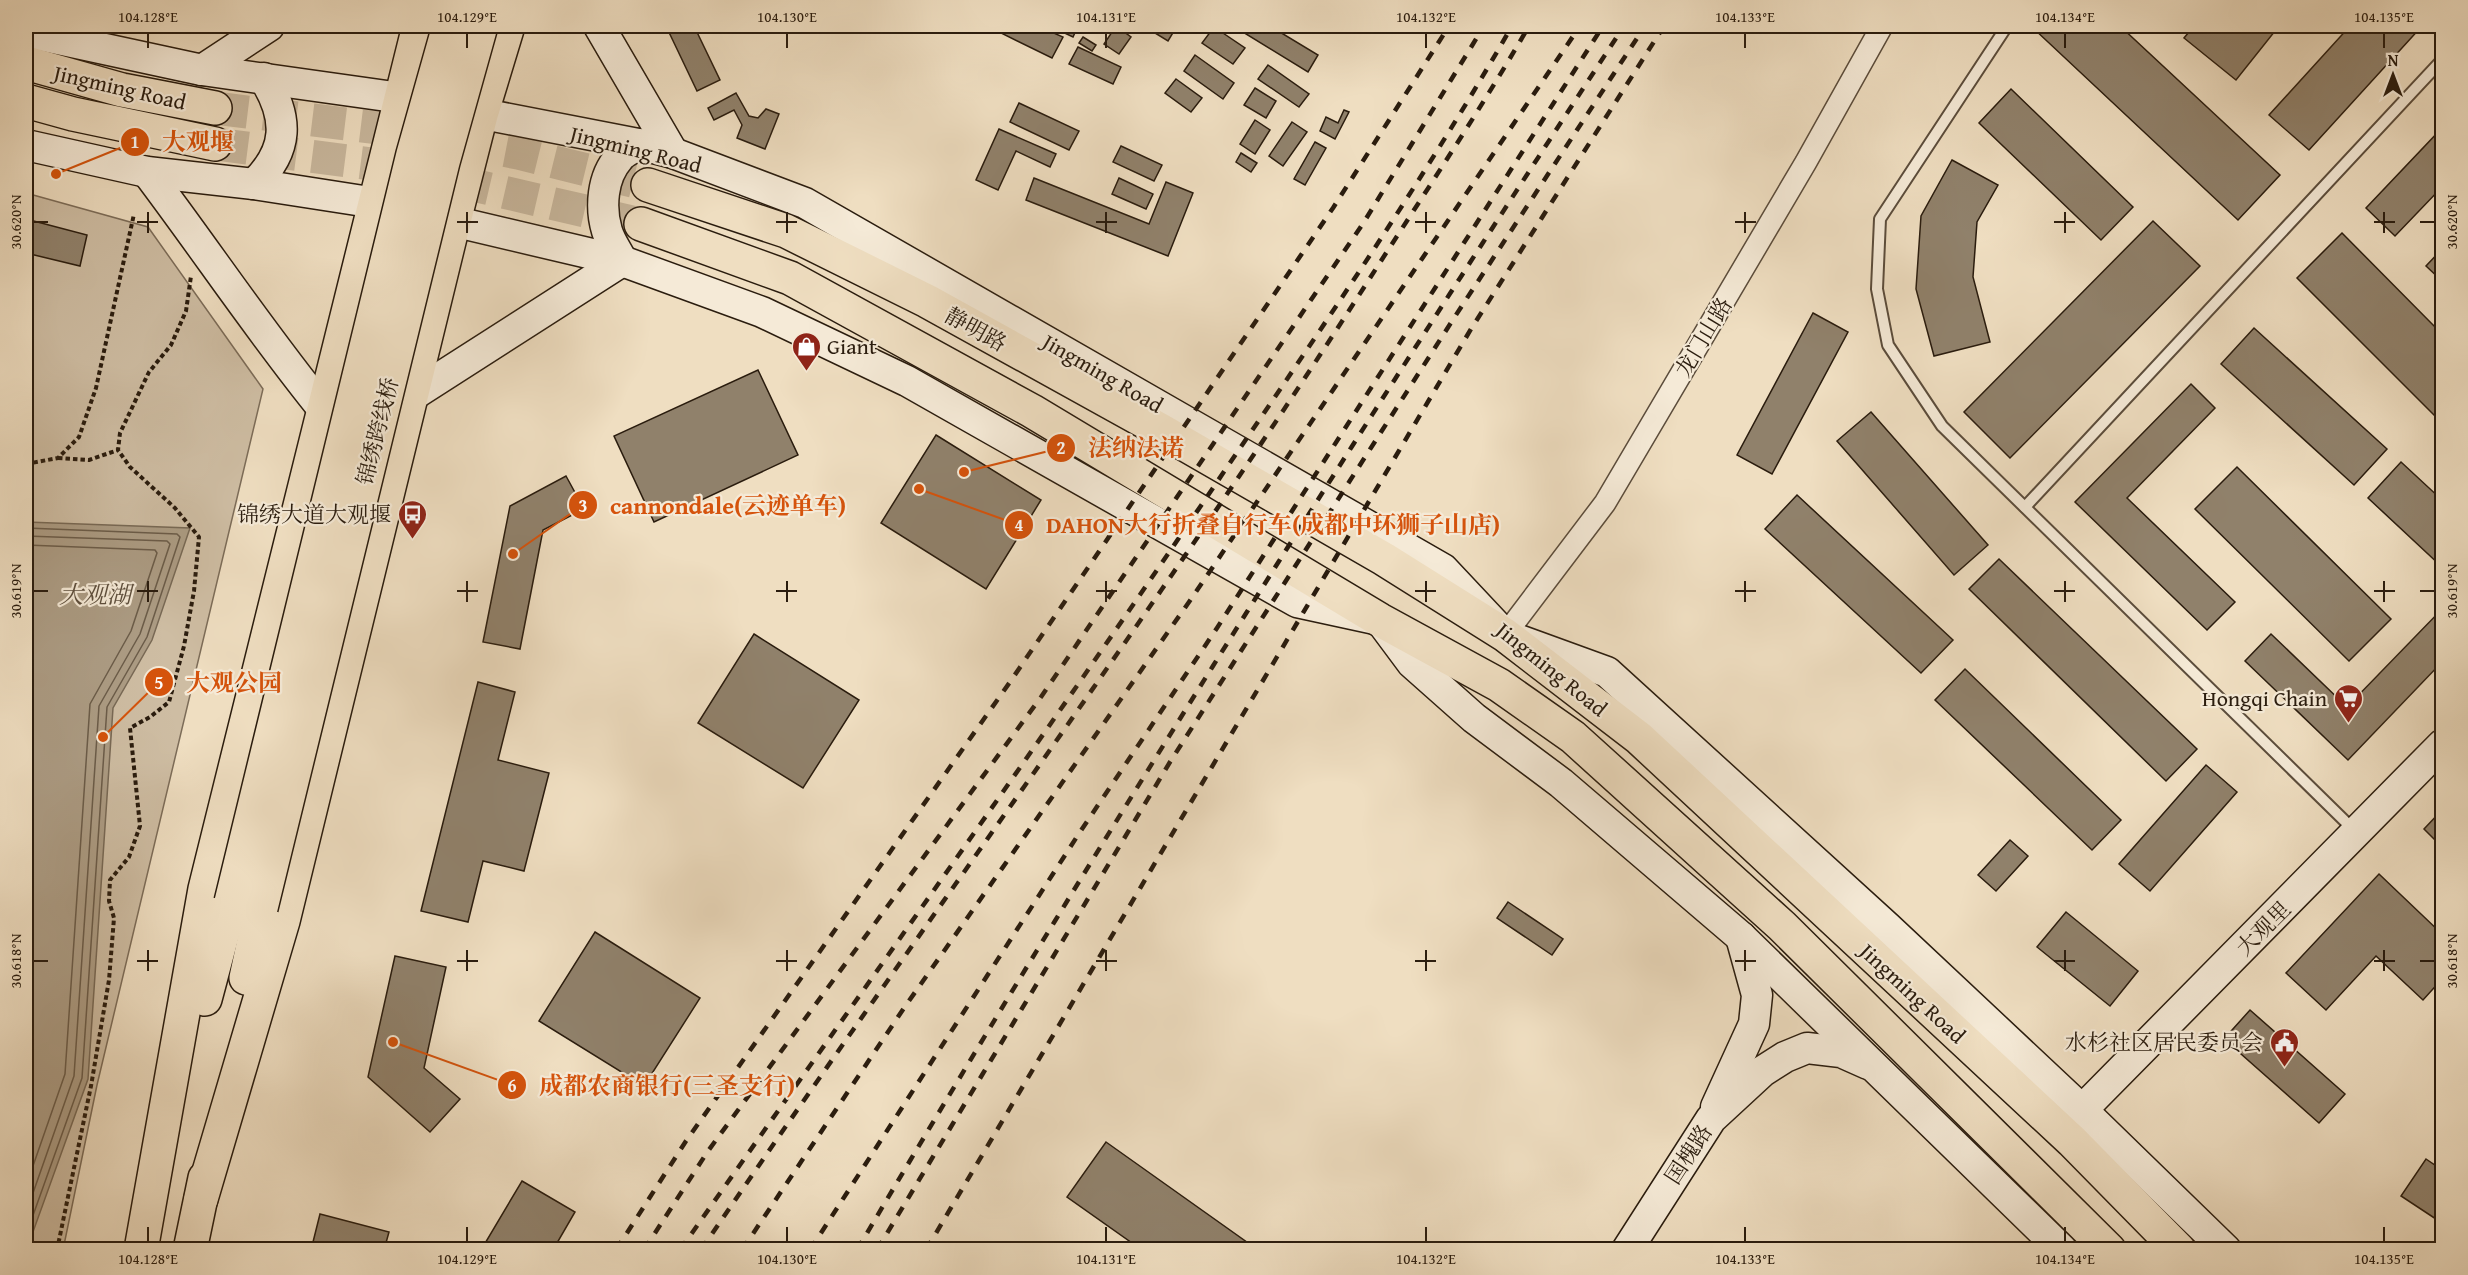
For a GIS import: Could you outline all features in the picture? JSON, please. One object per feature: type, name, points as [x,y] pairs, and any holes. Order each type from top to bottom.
[{"type":"main road","points":[[141,1250],[204,889],[376,203],[418,26]]},
{"type":"main road","name":"锦绣跨线桥","points":[[246,905],[413,154],[449,26]]},
{"type":"main road","name":"锦绣跨线桥","points":[[246,905],[481,26]]},
{"type":"main road","points":[[189,1250],[201,1199],[283,921],[454,220],[481,115],[508,26]]},
{"type":"main road","name":"Jingming Road","points":[[26,63],[122,90],[215,108]]},
{"type":"main road","name":"Jingming Road","points":[[26,101],[73,114],[215,144]]},
{"type":"main road","name":"静明路","points":[[648,185],[786,231],[927,302],[1162,431],[1364,547],[1505,635]]},
{"type":"main road","name":"静明路","points":[[640,224],[790,278],[1032,411],[1380,620]]},
{"type":"main road","name":"Jingming Road","points":[[1380,620],[1499,685],[1573,736],[1782,926],[2109,1250]]},
{"type":"main road","name":"Jingming Road","points":[[1505,635],[1640,738],[2072,1141],[2180,1250]]},
{"type":"main road","points":[[151,1194],[246,905]]},
{"type":"main road","points":[[201,1199],[246,905]]},
{"type":"street","points":[[202,70],[269,26]]},
{"type":"street","points":[[599,26],[674,153]]},
{"type":"street","name":"龙门山路","points":[[1505,635],[1605,503],[1806,162],[1882,26]]},
{"type":"street","name":"Jingming Road","points":[[26,32],[202,70],[401,98],[638,144],[674,153],[805,203],[1443,569],[1505,635]]},
{"type":"street","points":[[254,184],[270,168],[280,143],[282,122],[276,98],[264,78]]},
{"type":"street","points":[[413,394],[622,261],[607,232],[603,204],[605,187],[612,167],[620,156],[638,144]]},
{"type":"street","name":"Jingming Road","points":[[26,146],[147,172],[254,184],[376,203],[622,261],[762,312],[907,381],[1297,602],[1380,620]]},
{"type":"street","points":[[147,172],[211,256],[283,360],[323,409]]},
{"type":"street","points":[[1380,620],[1412,663],[1474,718],[1561,783],[1741,937],[1879,1069],[2062,1250]]},
{"type":"street","points":[[1505,635],[1607,672],[1878,919],[2082,1110],[2226,1250]]},
{"type":"street","name":"大观里","points":[[2082,1110],[2442,745]]},
{"type":"street","points":[[1711,1119],[1754,1024],[1757,995],[1741,937]]},
{"type":"street","name":"国槐路","points":[[1627,1250],[1711,1119],[1763,1071],[1785,1057],[1807,1048],[1841,1052],[1879,1069]]},
{"type":"lane","points":[[2007,26],[1880,219],[1877,289],[1888,345],[1942,426],[2357,833]]},
{"type":"lane","points":[[2025,507],[2442,60]]},
{"type":"path","points":[[58,458],[79,437],[96,387],[134,214]]},
{"type":"path","points":[[57,1250],[91,1086],[109,980],[114,918],[109,901],[110,879],[129,857],[140,826],[130,728],[150,717],[169,702],[184,646],[194,591],[199,537],[175,508],[130,467],[118,450],[120,433],[149,372],[171,345],[186,311],[189,278],[211,256]]},
{"type":"path","points":[[26,464],[58,458],[89,460],[118,450]]},
{"type":"shaded area","points":[[26,193],[148,227],[263,389],[97,1085],[63,1250],[26,1249]]},
{"type":"water","name":"大观湖","points":[[26,522],[190,528],[152,640],[113,708],[88,1079],[26,1247]]},
{"type":"building","points":[[666,26],[694,26],[720,80],[697,91]]},
{"type":"building","points":[[1002,26],[1038,26],[1063,37],[1052,58],[999,32]]},
{"type":"building","points":[[1060,26],[1078,26],[1073,37],[1058,30]]},
{"type":"building","points":[[1116,26],[1131,37],[1119,54],[1104,44]]},
{"type":"building","points":[[1160,26],[1177,26],[1168,41],[1155,33]]},
{"type":"building","points":[[1233,26],[1270,26],[1318,55],[1308,72]]},
{"type":"building","points":[[2035,26],[2120,26],[2280,175],[2238,220],[2033,28]]},
{"type":"building","points":[[2194,26],[2279,26],[2236,80],[2184,38]]},
{"type":"building","points":[[2350,26],[2422,26],[2309,150],[2269,115]]},
{"type":"building","points":[[1214,27],[1245,48],[1233,64],[1202,43]]},
{"type":"building","points":[[1083,37],[1096,45],[1092,51],[1079,43]]},
{"type":"building","points":[[1078,47],[1121,67],[1113,84],[1069,64]]},
{"type":"building","points":[[1195,55],[1234,83],[1223,99],[1184,71]]},
{"type":"building","points":[[1268,65],[1309,94],[1299,107],[1258,79]]},
{"type":"building","points":[[1176,79],[1202,98],[1191,112],[1165,93]]},
{"type":"building","points":[[1255,88],[1276,101],[1266,118],[1244,105]]},
{"type":"building","points":[[2011,89],[2133,207],[2101,240],[1979,123]]},
{"type":"building","points":[[736,93],[749,116],[758,118],[766,109],[779,114],[765,149],[737,138],[742,125],[734,110],[714,120],[708,108]]},
{"type":"building","points":[[1019,103],[1079,131],[1069,150],[1010,122]]},
{"type":"building","points":[[1344,110],[1349,112],[1335,139],[1320,131],[1326,117],[1338,123]]},
{"type":"building","points":[[1255,120],[1270,130],[1255,154],[1240,144]]},
{"type":"building","points":[[1292,122],[1307,132],[1283,166],[1269,156]]},
{"type":"building","points":[[2442,128],[2442,187],[2395,236],[2366,208]]},
{"type":"building","points":[[999,129],[1056,154],[1050,167],[1016,151],[998,190],[976,180]]},
{"type":"building","points":[[1315,142],[1326,148],[1305,185],[1294,179]]},
{"type":"building","points":[[1121,146],[1162,165],[1154,181],[1113,162]]},
{"type":"building","points":[[1241,153],[1257,163],[1251,172],[1236,162]]},
{"type":"building","points":[[1952,160],[1998,185],[1977,222],[1973,277],[1990,342],[1934,356],[1916,289],[1921,216]]},
{"type":"building","points":[[1034,178],[1149,224],[1166,182],[1193,193],[1168,256],[1026,200]]},
{"type":"building","points":[[1119,178],[1153,194],[1146,209],[1112,194]]},
{"type":"building","points":[[26,219],[87,235],[80,266],[26,253]]},
{"type":"building","points":[[2153,221],[2200,266],[2010,458],[1964,412]]},
{"type":"building","points":[[2342,233],[2442,334],[2442,423],[2297,278]]},
{"type":"building","points":[[2442,249],[2442,281],[2426,266]]},
{"type":"building","points":[[1813,313],[1848,332],[1772,474],[1737,455]]},
{"type":"building","points":[[2254,328],[2387,449],[2354,485],[2221,364]]},
{"type":"building","points":[[758,370],[798,455],[654,522],[614,436]]},
{"type":"building","points":[[2191,384],[2215,408],[2127,498],[2235,602],[2207,630],[2075,502]]},
{"type":"building","points":[[1871,412],[1988,545],[1954,575],[1837,441]]},
{"type":"building","points":[[936,435],[1041,500],[986,589],[881,523]]},
{"type":"building","points":[[2401,462],[2442,500],[2442,567],[2368,498]]},
{"type":"building","points":[[2237,467],[2391,619],[2349,661],[2195,509]]},
{"type":"building","points":[[566,476],[584,509],[543,530],[520,649],[483,642],[510,506]]},
{"type":"building","points":[[1797,495],[1953,640],[1921,673],[1765,529]]},
{"type":"building","points":[[1999,559],[2197,749],[2166,781],[1969,589]]},
{"type":"building","points":[[2442,609],[2442,662],[2348,760],[2245,661],[2271,634],[2347,707]]},
{"type":"building","points":[[754,634],[859,700],[803,788],[698,723]]},
{"type":"building","points":[[1965,669],[2121,820],[2092,850],[1935,700]]},
{"type":"building","points":[[478,682],[515,692],[498,760],[549,773],[524,871],[483,861],[468,922],[421,911]]},
{"type":"building","points":[[2206,765],[2237,792],[2150,891],[2119,864]]},
{"type":"building","points":[[2442,810],[2442,847],[2424,829]]},
{"type":"building","points":[[2010,840],[2028,856],[1996,891],[1978,875]]},
{"type":"building","points":[[2379,874],[2442,934],[2442,979],[2423,1000],[2376,956],[2326,1010],[2286,973]]},
{"type":"building","points":[[1508,902],[1563,939],[1552,955],[1497,918]]},
{"type":"building","points":[[2066,912],[2138,971],[2110,1006],[2037,947]]},
{"type":"building","points":[[595,932],[700,998],[644,1086],[539,1021]]},
{"type":"building","points":[[395,956],[446,967],[424,1068],[460,1099],[430,1132],[368,1077]]},
{"type":"building","name":"水杉社区居民委员会","points":[[2250,1010],[2345,1094],[2319,1123],[2224,1039]]},
{"type":"building","points":[[1106,1142],[1258,1250],[1142,1250],[1067,1197]]},
{"type":"building","points":[[2426,1159],[2442,1170],[2442,1223],[2401,1196]]},
{"type":"building","points":[[522,1181],[575,1212],[553,1250],[481,1250]]},
{"type":"building","points":[[320,1214],[389,1232],[384,1250],[311,1250]]},
{"type":"tunnel","points":[[215,108],[403,131],[518,153],[648,185]]},
{"type":"tunnel","points":[[215,144],[395,167],[641,224]]},
{"type":"railway","points":[[616,1250],[686,1141],[1010,682],[1333,208],[1449,26]]},
{"type":"railway","points":[[644,1250],[708,1151],[1041,697],[1364,222],[1484,26]]},
{"type":"railway","points":[[680,1250],[1151,579],[1406,200],[1512,26]]},
{"type":"railway","points":[[701,1250],[1214,513],[1436,175],[1529,26]]},
{"type":"railway","points":[[742,1250],[904,1008],[1189,602],[1580,26]]},
{"type":"railway","points":[[810,1250],[1080,832],[1217,628],[1603,26]]},
{"type":"railway","points":[[857,1250],[1043,940],[1233,634],[1427,329],[1624,26]]},
{"type":"railway","points":[[877,1250],[1170,762],[1454,318],[1645,26]]},
{"type":"railway","points":[[926,1250],[1471,329],[1664,26]]},
{"type":"place","name":"大观堰","points":[[56,174]]},
{"type":"place","name":"Giant","points":[[806,372]]},
{"type":"place","name":"法纳法诺","points":[[964,472]]},
{"type":"place","name":"DAHON大行折叠自行车(成都中环狮子山店)","points":[[919,489]]},
{"type":"place","name":"锦绣大道大观堰","points":[[412,540]]},
{"type":"place","name":"cannondale(云迹单车)","points":[[513,554]]},
{"type":"place","name":"Hongqi Chain","points":[[2348,724]]},
{"type":"place","name":"大观公园","points":[[103,737]]},
{"type":"place","name":"成都农商银行(三圣支行)","points":[[393,1042]]},
{"type":"place","name":"水杉社区居民委员会","points":[[2284,1068]]}]
